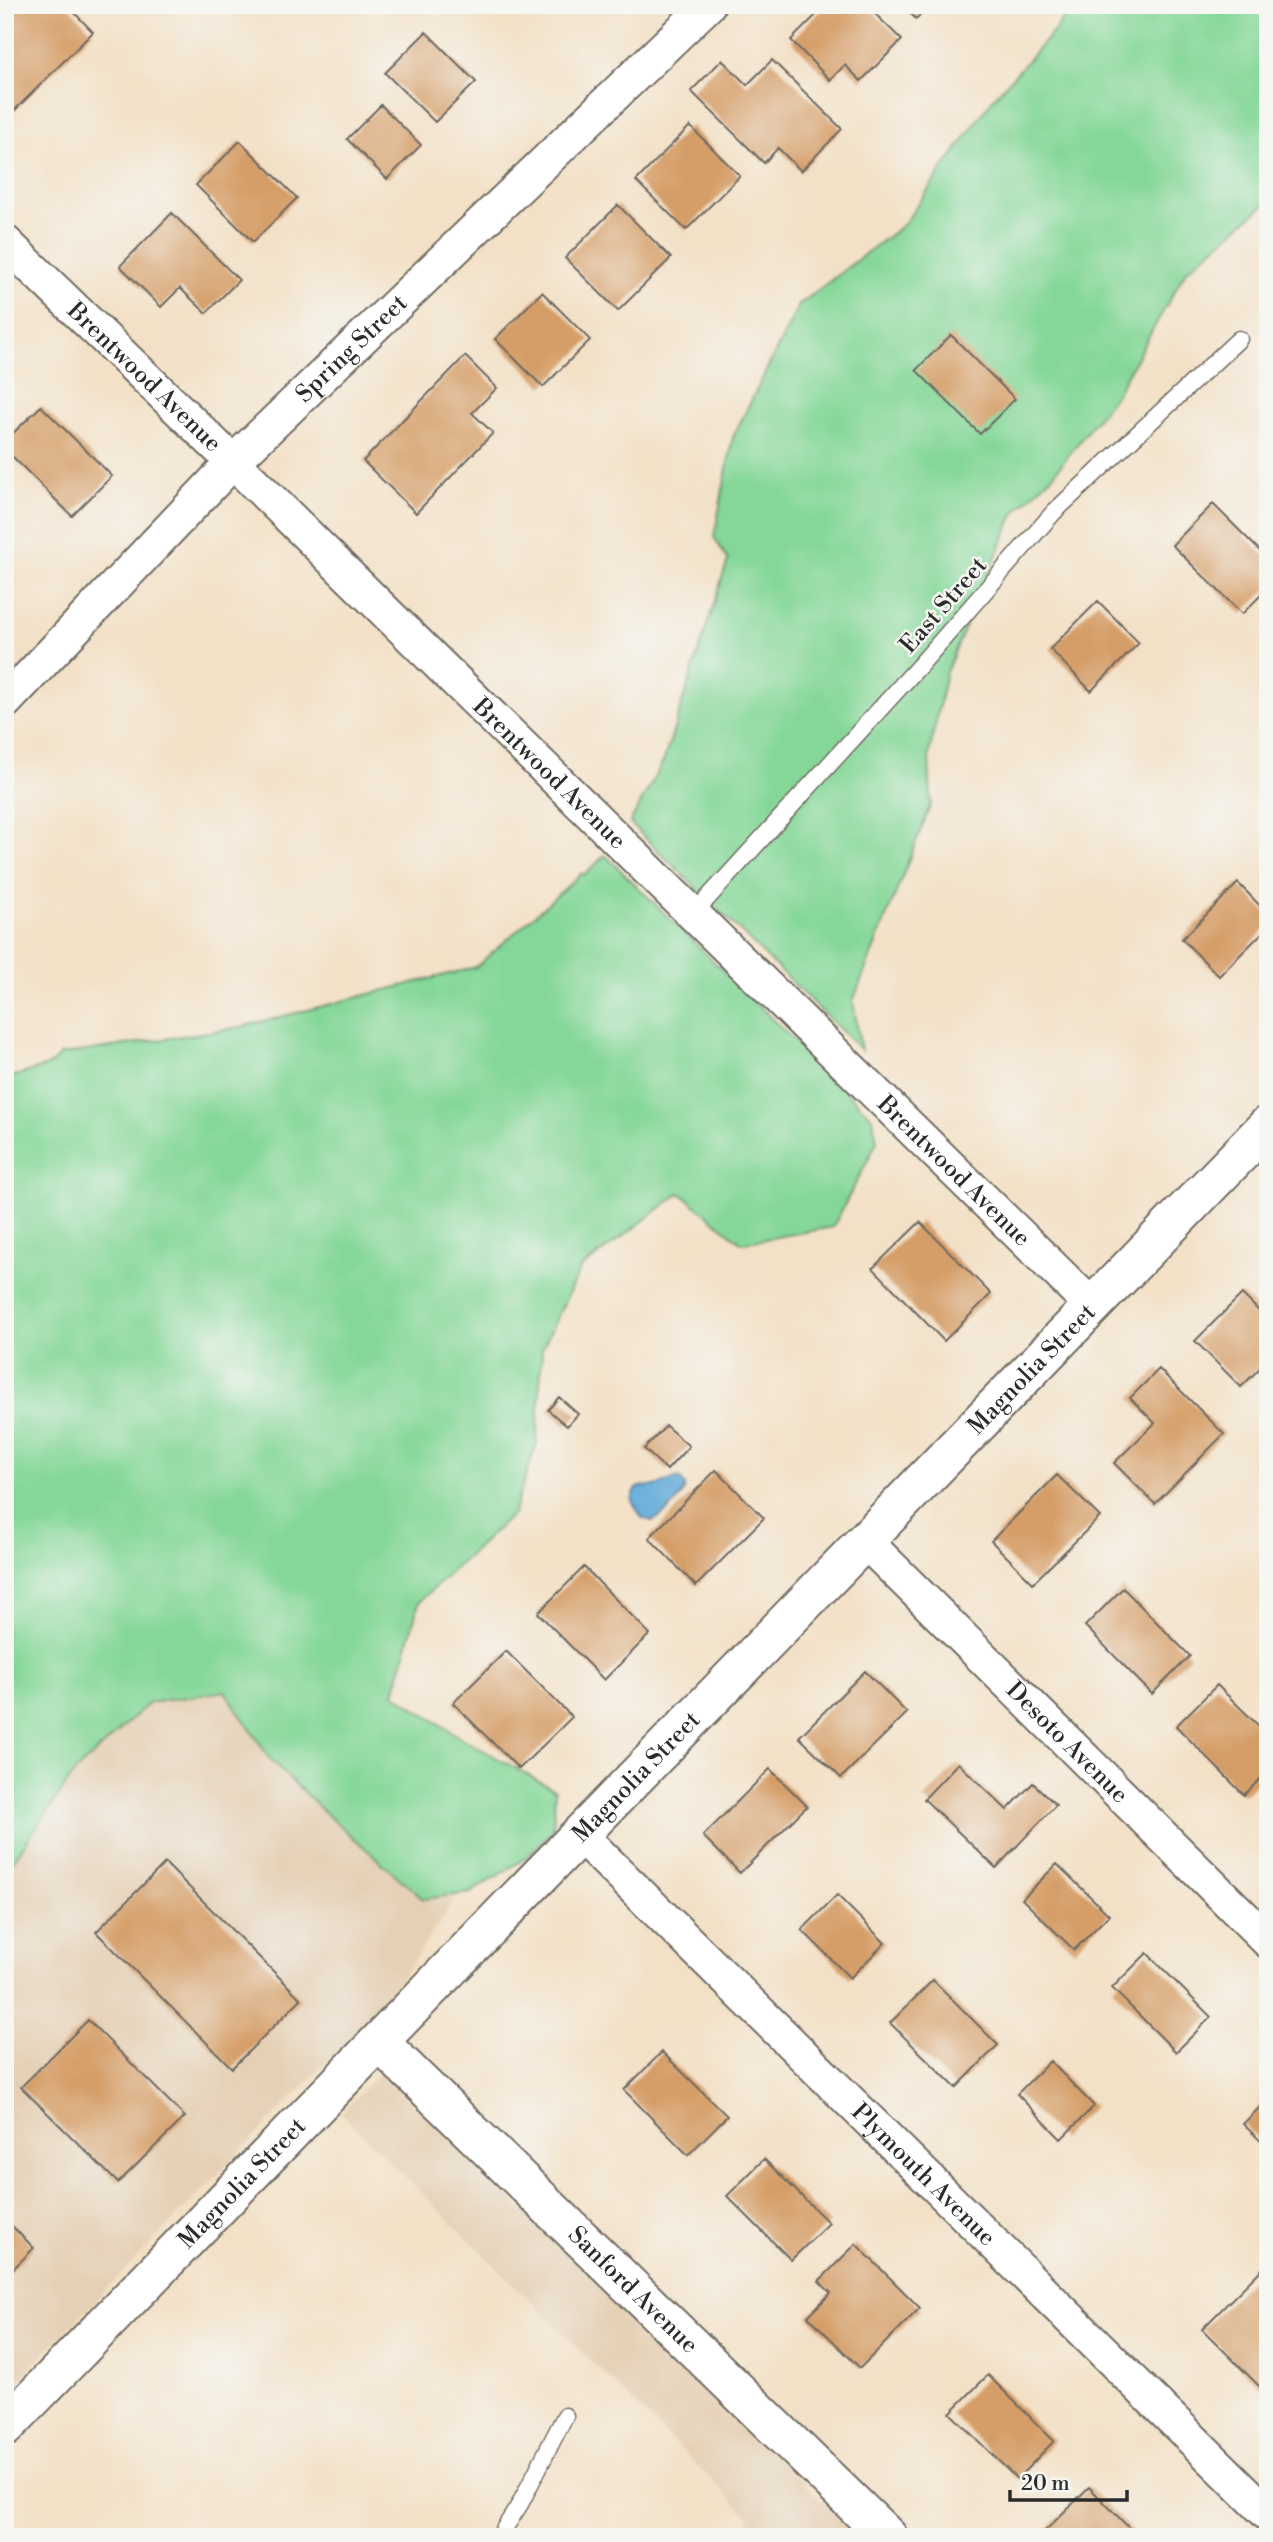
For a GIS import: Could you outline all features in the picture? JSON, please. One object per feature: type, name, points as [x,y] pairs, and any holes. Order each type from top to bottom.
[{"type":"street","name":"Spring Street","points":[[5,702],[233,462],[708,5]]},
{"type":"street","name":"Brentwood Avenue","points":[[5,242],[233,462],[1092,1306]]},
{"type":"street","name":"Magnolia Street","points":[[5,2427],[1268,1125]]},
{"type":"street","name":"Desoto Avenue","points":[[866,1542],[1268,1941]]},
{"type":"street","name":"Plymouth Avenue","points":[[580,1835],[1268,2514]]},
{"type":"street","name":"Sanford Avenue","points":[[379,2042],[888,2537]]},
{"type":"lane","name":"East Street","points":[[694,914],[921,664],[1054,512],[1239,339]]},
{"type":"lane","points":[[499,2537],[520,2504],[565,2416]]},
{"type":"shaded area","points":[[226,1691],[270,1759],[323,1811],[423,1899],[458,1895],[386,2001],[5,2394],[5,1872],[76,1771],[149,1703]]},
{"type":"shaded area","points":[[381,2072],[859,2537],[733,2537],[751,2519],[341,2113]]},
{"type":"green space","points":[[1070,5],[1268,5],[1268,202],[1186,271],[1116,394],[1054,474],[1015,512],[946,672],[929,755],[931,804],[853,1001],[861,1050],[630,823],[664,760],[728,560],[714,537],[733,437],[799,305],[904,224],[992,100],[1056,29]]},
{"type":"green space","points":[[605,855],[873,1118],[877,1142],[833,1227],[742,1243],[680,1193],[580,1269],[542,1349],[537,1443],[513,1514],[419,1602],[394,1694],[461,1738],[555,1790],[553,1830],[527,1857],[470,1893],[423,1899],[323,1811],[270,1759],[225,1691],[149,1703],[76,1771],[5,1872],[5,1079],[50,1065],[60,1055],[241,1027],[476,967]]},
{"type":"water","points":[[676,1478],[685,1486],[677,1501],[657,1519],[652,1521],[642,1518],[632,1501],[636,1490]]},
{"type":"building","points":[[5,5],[67,5],[93,32],[9,116],[5,112]]},
{"type":"building","points":[[826,5],[866,5],[902,40],[861,81],[845,65],[830,80],[791,40]]},
{"type":"building","points":[[902,5],[930,5],[916,19]]},
{"type":"building","points":[[426,32],[476,82],[435,122],[385,73]]},
{"type":"building","points":[[722,60],[747,85],[772,60],[842,129],[801,171],[778,148],[764,163],[691,91]]},
{"type":"building","points":[[381,105],[421,145],[387,179],[347,139]]},
{"type":"building","points":[[690,126],[740,176],[686,230],[636,181]]},
{"type":"building","points":[[240,141],[297,198],[253,242],[196,185]]},
{"type":"building","points":[[618,205],[671,258],[618,311],[565,258]]},
{"type":"building","points":[[172,213],[239,280],[206,313],[180,288],[161,307],[120,266]]},
{"type":"building","points":[[542,292],[590,340],[543,387],[495,339]]},
{"type":"building","points":[[951,335],[1015,399],[980,434],[916,370]]},
{"type":"building","points":[[465,356],[497,388],[472,413],[493,433],[416,513],[363,461]]},
{"type":"building","points":[[41,406],[112,476],[72,516],[5,449],[5,441]]},
{"type":"building","points":[[1213,504],[1268,559],[1268,588],[1242,614],[1172,545]]},
{"type":"building","points":[[1098,601],[1139,643],[1091,691],[1050,649]]},
{"type":"building","points":[[1238,883],[1268,914],[1268,927],[1219,976],[1182,939]]},
{"type":"building","points":[[920,1222],[991,1294],[944,1341],[873,1268]]},
{"type":"building","points":[[1242,1294],[1268,1320],[1268,1360],[1241,1387],[1195,1341]]},
{"type":"building","points":[[1159,1369],[1224,1434],[1155,1504],[1114,1463],[1155,1423],[1130,1398]]},
{"type":"building","points":[[559,1397],[578,1414],[567,1426],[548,1410]]},
{"type":"building","points":[[666,1426],[689,1446],[667,1470],[644,1449]]},
{"type":"building","points":[[716,1470],[764,1518],[696,1586],[649,1538]]},
{"type":"building","points":[[1057,1475],[1100,1517],[1033,1583],[991,1541]]},
{"type":"building","points":[[584,1567],[650,1634],[604,1680],[538,1613]]},
{"type":"building","points":[[1123,1588],[1190,1656],[1152,1694],[1085,1626]]},
{"type":"building","points":[[506,1651],[572,1717],[519,1769],[453,1703]]},
{"type":"building","points":[[865,1671],[907,1713],[841,1778],[799,1737]]},
{"type":"building","points":[[1217,1685],[1268,1735],[1268,1771],[1244,1795],[1176,1726]]},
{"type":"building","points":[[958,1763],[1007,1810],[1033,1783],[1056,1805],[996,1868],[924,1799]]},
{"type":"building","points":[[770,1769],[807,1806],[740,1873],[703,1836]]},
{"type":"building","points":[[165,1863],[301,1999],[232,2068],[96,1932]]},
{"type":"building","points":[[1057,1864],[1109,1915],[1074,1950],[1022,1899]]},
{"type":"building","points":[[837,1895],[885,1943],[850,1978],[802,1930]]},
{"type":"building","points":[[1147,1953],[1211,2017],[1176,2052],[1112,1988]]},
{"type":"building","points":[[933,1980],[998,2045],[956,2088],[890,2023]]},
{"type":"building","points":[[88,2020],[185,2117],[118,2183],[21,2087]]},
{"type":"building","points":[[662,2052],[727,2116],[688,2155],[624,2090]]},
{"type":"building","points":[[1050,2061],[1094,2106],[1061,2139],[1017,2094]]},
{"type":"building","points":[[1268,2099],[1268,2148],[1243,2124]]},
{"type":"building","points":[[764,2159],[829,2223],[791,2260],[727,2196]]},
{"type":"building","points":[[5,2219],[34,2248],[5,2277]]},
{"type":"building","points":[[856,2244],[920,2308],[860,2368],[808,2316],[831,2293],[819,2281]]},
{"type":"building","points":[[1263,2268],[1268,2273],[1268,2395],[1202,2329]]},
{"type":"building","points":[[988,2375],[1054,2441],[1017,2479],[950,2413]]},
{"type":"building","points":[[1089,2487],[1138,2537],[1039,2537]]}]
